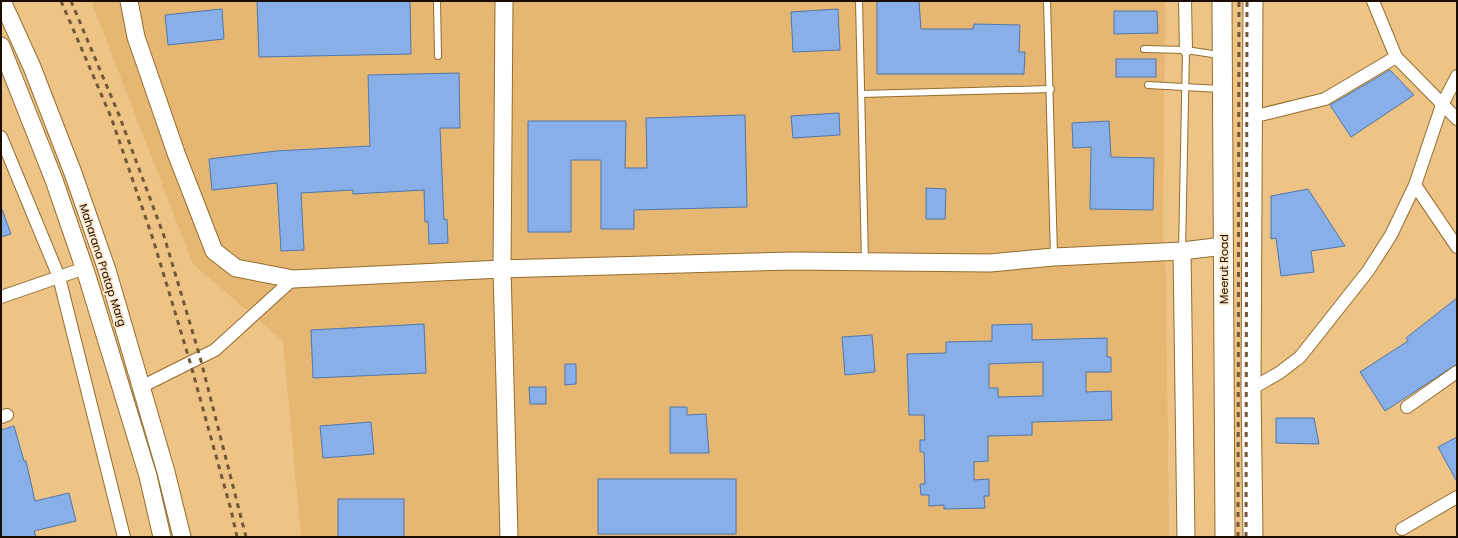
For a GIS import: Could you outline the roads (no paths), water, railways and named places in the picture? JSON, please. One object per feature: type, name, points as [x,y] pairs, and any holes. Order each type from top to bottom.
[{"type":"main road","name":"Meerut Road","points":[[1222,1],[1221,55],[1224,246],[1225,537]]},
{"type":"main road","points":[[1253,1],[1251,389],[1253,537]]},
{"type":"main road","points":[[1224,246],[1252,244]]},
{"type":"street","name":"Maharana Pratap Marg","points":[[2,1],[32,67],[73,173],[107,270],[166,472],[182,537]]},
{"type":"street","points":[[129,1],[136,37],[176,153],[214,252],[236,268],[293,279],[502,268],[793,261],[865,263],[990,263],[1054,257],[1182,251],[1224,246]]},
{"type":"street","points":[[504,1],[502,268],[509,537]]},
{"type":"street","points":[[1185,1],[1186,50]]},
{"type":"street","points":[[1373,1],[1396,57],[1457,119]]},
{"type":"street","name":"Maharana Pratap Marg","points":[[1,46],[54,180],[85,268],[148,476],[162,537]]},
{"type":"street","points":[[1252,117],[1325,99],[1396,57]]},
{"type":"street","points":[[1251,389],[1279,373],[1300,357],[1368,271],[1391,235],[1415,185],[1442,105],[1457,76]]},
{"type":"street","points":[[1,137],[59,277],[124,537]]},
{"type":"street","points":[[1415,185],[1457,247]]},
{"type":"street","points":[[1182,251],[1186,537]]},
{"type":"street","points":[[1,297],[85,268]]},
{"type":"street","points":[[141,387],[214,350],[293,279]]},
{"type":"street","points":[[1408,407],[1457,372]]},
{"type":"street","points":[[1402,529],[1457,497]]},
{"type":"lane","points":[[437,1],[438,56]]},
{"type":"lane","points":[[859,1],[865,263]]},
{"type":"lane","points":[[1048,1],[1054,257]]},
{"type":"lane","points":[[1144,49],[1186,50],[1221,55]]},
{"type":"lane","points":[[1182,251],[1186,50]]},
{"type":"lane","points":[[1148,84],[1222,89]]},
{"type":"lane","points":[[861,94],[1051,89]]},
{"type":"railway","points":[[61,1],[111,117],[153,239],[190,362],[231,510],[237,537]]},
{"type":"railway","points":[[71,1],[119,115],[164,236],[200,357],[246,537]]},
{"type":"railway","points":[[1238,537],[1239,1]]},
{"type":"railway","points":[[1246,537],[1247,1]]}]
